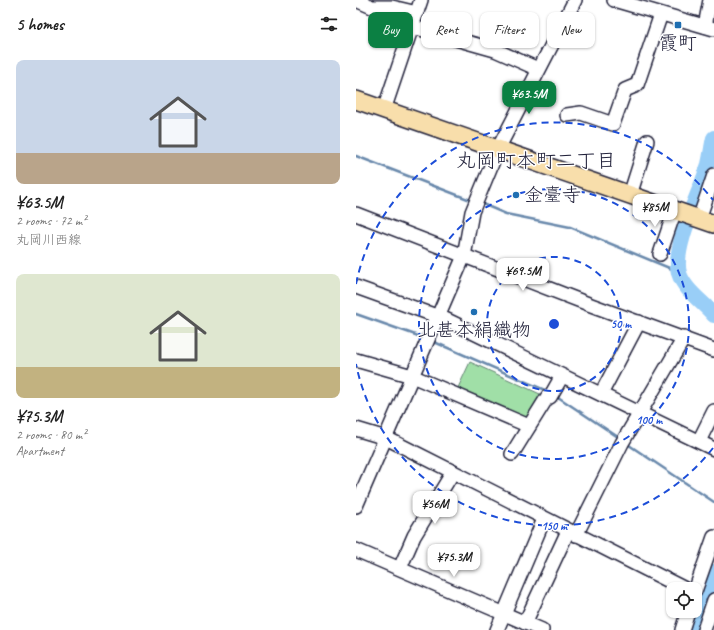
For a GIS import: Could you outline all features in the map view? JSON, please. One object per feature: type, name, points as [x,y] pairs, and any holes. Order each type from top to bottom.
[{"type":"main road","points":[[356,100],[707,222]]},
{"type":"street","points":[[356,0],[372,7],[392,7],[417,13]]},
{"type":"street","points":[[421,0],[413,27],[495,50],[538,69]]},
{"type":"street","points":[[356,506],[464,256],[472,212],[498,150],[538,69],[575,0]]},
{"type":"street","points":[[614,0],[658,8],[709,28],[710,0]]},
{"type":"street","points":[[566,115],[581,113],[613,124],[625,90],[637,85],[658,8]]},
{"type":"street","points":[[384,110],[406,48]]},
{"type":"street","points":[[630,195],[648,141]]},
{"type":"street","points":[[707,222],[714,175]]},
{"type":"street","points":[[660,254],[674,210]]},
{"type":"street","points":[[356,214],[714,350]]},
{"type":"street","points":[[356,287],[438,317],[714,449]]},
{"type":"street","points":[[601,394],[639,322]]},
{"type":"street","points":[[525,623],[622,442],[684,338]]},
{"type":"street","points":[[356,360],[412,376],[529,426]]},
{"type":"street","points":[[512,454],[548,396],[550,397],[562,376]]},
{"type":"street","points":[[699,441],[714,411]]},
{"type":"street","points":[[356,430],[386,438],[671,582]]},
{"type":"street","points":[[400,568],[414,536],[453,472]]},
{"type":"street","points":[[497,630],[544,519]]},
{"type":"street","points":[[698,582],[714,537]]},
{"type":"street","points":[[356,550],[542,630]]},
{"type":"street","points":[[702,597],[714,602],[704,630]]},
{"type":"street","points":[[682,630],[686,618]]},
{"type":"green space","points":[[470,362],[540,394],[528,420],[457,390]]},
{"type":"waterway","points":[[714,138],[709,164],[683,234],[678,262],[679,273],[685,285],[714,315]]},
{"type":"waterway","points":[[356,156],[473,201]]},
{"type":"waterway","points":[[480,203],[506,214],[570,227],[679,272]]},
{"type":"waterway","points":[[356,314],[424,338]]},
{"type":"waterway","points":[[432,341],[547,391]]},
{"type":"waterway","points":[[555,395],[621,439]]},
{"type":"waterway","points":[[626,443],[714,502]]},
{"type":"waterway","points":[[695,630],[714,572]]},
{"type":"place","name":"霞町","points":[[678,25]]},
{"type":"place","name":"金臺寺","points":[[516,195]]},
{"type":"place","name":"北甚本絹織物","points":[[474,312]]},
{"type":"district","name":"丸岡町本町二丁目","points":[[536,160]]}]
